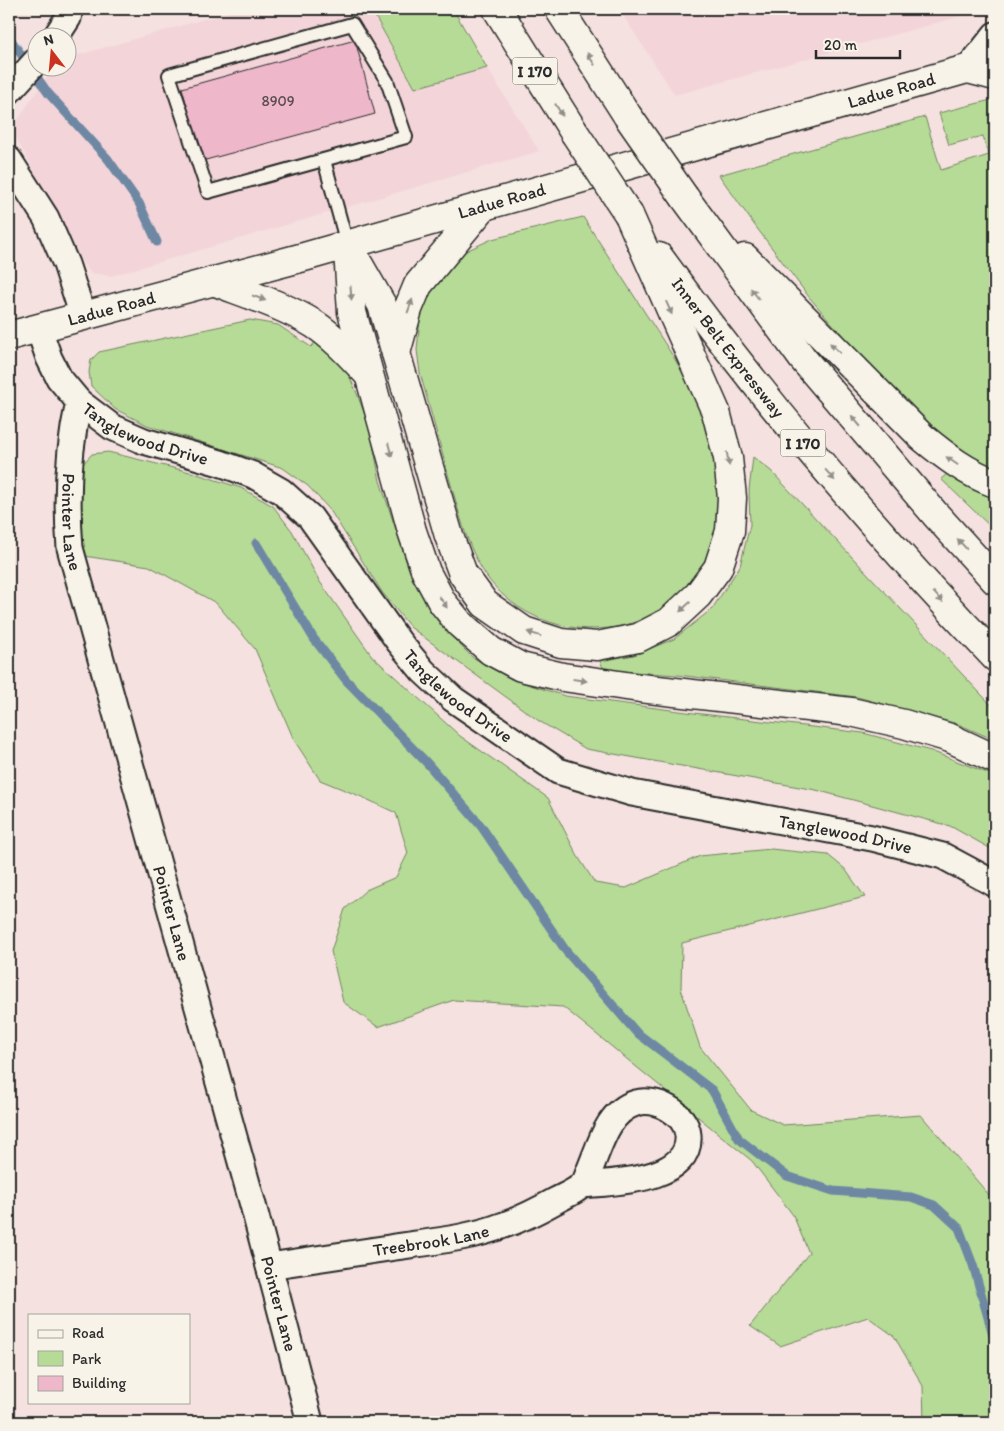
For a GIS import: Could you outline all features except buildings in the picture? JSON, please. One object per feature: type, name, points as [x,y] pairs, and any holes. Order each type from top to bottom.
[{"type":"main road","name":"Inner Belt Expressway","points":[[497,9],[574,132],[629,215],[746,372],[808,450],[944,603],[995,657]]},
{"type":"main road","points":[[559,9],[626,115],[803,359],[935,514],[995,580]]},
{"type":"main road","name":"Ladue Road","points":[[9,336],[483,207],[995,61]]},
{"type":"main road","points":[[968,69],[995,76]]},
{"type":"main road","points":[[685,198],[922,437],[952,462],[981,478],[995,482]]},
{"type":"main road","points":[[396,353],[408,309],[418,285],[483,207]]},
{"type":"main road","points":[[348,244],[382,305],[450,536],[464,574],[485,604],[524,631],[561,642],[597,646],[638,638],[669,622],[698,595],[718,568],[730,531],[732,498],[728,458],[716,412],[629,215]]},
{"type":"main road","points":[[348,244],[352,312],[412,532],[426,572],[442,602],[460,624],[491,651],[521,667],[563,677],[640,688],[851,712],[904,724],[950,738],[995,759]]},
{"type":"main road","points":[[213,281],[286,309],[315,324],[338,343],[370,375]]},
{"type":"street","points":[[62,28],[68,18],[70,9]]},
{"type":"street","points":[[968,69],[995,35]]},
{"type":"street","points":[[12,87],[28,70]]},
{"type":"street","points":[[9,160],[46,218],[66,264],[83,316]]},
{"type":"street","name":"Tanglewood Drive","points":[[39,329],[49,358],[59,378],[79,402],[112,427],[144,441],[220,462],[281,491],[310,517],[399,642],[423,671],[453,699],[558,771],[632,792],[872,838],[943,856],[995,884]]},
{"type":"street","name":"Pointer Lane","points":[[79,402],[72,435],[69,472],[67,516],[70,548],[269,1266],[310,1422]]},
{"type":"street","name":"Treebrook Lane","points":[[269,1266],[460,1237],[503,1226],[536,1212],[583,1185]]},
{"type":"lane","points":[[352,24],[387,81],[406,137],[324,160],[208,192],[169,75],[352,24]]},
{"type":"lane","points":[[324,160],[348,244]]},
{"type":"shaded area","points":[[240,9],[371,9],[415,88],[487,68],[539,151],[111,276],[91,273],[83,264],[15,135],[17,121],[46,78],[78,78],[78,55]]},
{"type":"shaded area","points":[[619,9],[987,9],[675,95]]},
{"type":"green space","points":[[371,9],[453,9],[487,68],[415,88]]},
{"type":"green space","points":[[995,99],[995,470],[959,454],[905,407],[809,297],[719,175],[925,117],[941,170],[989,155],[983,136],[949,145],[939,113]]},
{"type":"green space","points":[[583,217],[672,354],[699,402],[711,434],[720,485],[718,517],[710,548],[695,577],[675,600],[650,616],[623,625],[594,629],[565,626],[537,617],[512,602],[490,581],[482,570],[470,546],[461,520],[420,373],[417,350],[420,318],[428,295],[441,274],[466,251],[492,239]]},
{"type":"green space","points":[[250,320],[278,325],[311,347],[317,340],[344,365],[370,429],[380,481],[412,579],[441,626],[472,657],[511,679],[565,696],[863,733],[931,751],[995,776],[995,851],[950,826],[816,790],[586,749],[539,721],[410,627],[382,592],[330,510],[308,486],[283,468],[147,425],[115,409],[91,386],[89,372],[91,360],[99,352]]},
{"type":"green space","points":[[108,452],[194,473],[241,488],[273,506],[292,531],[320,582],[372,656],[460,736],[548,798],[577,855],[595,883],[626,888],[700,856],[771,849],[828,855],[845,869],[865,897],[682,943],[681,989],[700,1047],[751,1110],[783,1125],[921,1115],[995,1202],[995,1422],[924,1422],[923,1386],[894,1336],[868,1317],[780,1346],[750,1326],[809,1253],[793,1215],[752,1161],[563,1007],[454,1000],[378,1027],[343,1002],[331,951],[345,909],[366,890],[396,877],[408,853],[396,813],[320,780],[294,740],[255,649],[216,603],[149,566],[84,556],[79,495],[81,466],[92,454]]},
{"type":"green space","points":[[753,457],[771,471],[995,709],[995,740],[958,724],[857,697],[678,675],[604,670],[600,661],[634,655],[674,639],[712,609],[740,566],[750,525],[749,490]]},
{"type":"green space","points":[[948,473],[973,489],[995,498],[995,531],[941,479]]},
{"type":"waterway","points":[[9,37],[48,93],[108,159],[139,203],[157,242]]},
{"type":"waterway","points":[[256,543],[314,639],[346,680],[427,763],[481,826],[566,951],[636,1032],[712,1090],[739,1139],[787,1176],[833,1191],[911,1197],[934,1205],[959,1228],[973,1265],[995,1342]]}]
